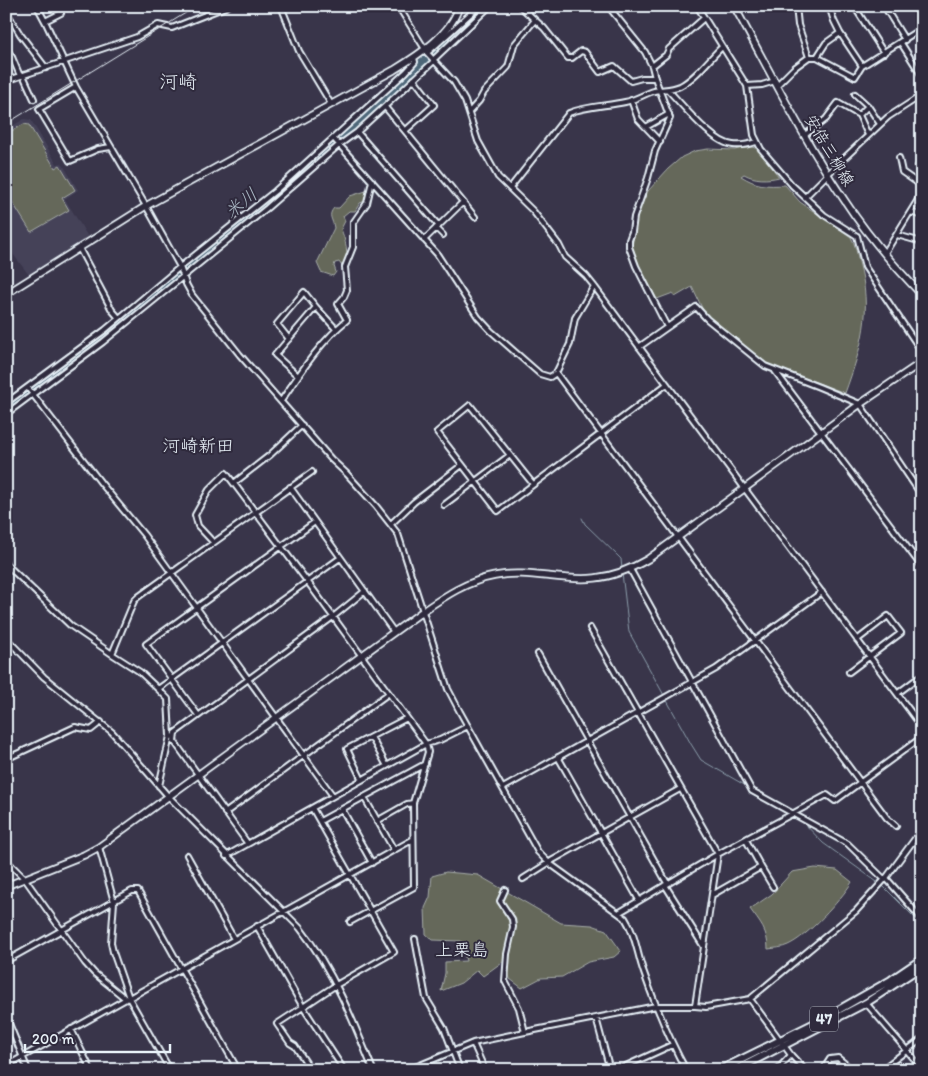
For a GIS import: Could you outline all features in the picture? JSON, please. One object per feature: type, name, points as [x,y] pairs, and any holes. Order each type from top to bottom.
[{"type":"main road","name":"47","points":[[736,1070],[890,980],[922,959]]},
{"type":"main road","name":"47","points":[[720,1070],[866,1003],[922,966]]},
{"type":"street","points":[[37,6],[76,87],[146,206],[192,295],[240,355],[398,534],[448,689],[538,852],[549,863],[620,912],[632,928],[643,970],[656,1006],[672,1045],[686,1070]]},
{"type":"street","points":[[45,21],[60,13],[57,6]]},
{"type":"street","points":[[6,81],[136,37],[158,25],[172,28],[228,6]]},
{"type":"street","points":[[281,6],[298,51],[331,104]]},
{"type":"street","points":[[398,6],[427,52],[454,82],[465,100],[482,151],[498,177],[533,211],[559,245],[565,257],[594,286],[922,727]]},
{"type":"street","points":[[427,52],[453,22],[459,6]]},
{"type":"street","points":[[6,294],[146,206],[427,52],[479,6]]},
{"type":"street","points":[[6,403],[267,208],[339,145],[357,132],[490,6]]},
{"type":"street","points":[[520,6],[544,28],[568,58],[572,58],[581,51],[585,52],[600,72],[614,66],[630,81],[654,78]]},
{"type":"street","points":[[608,6],[635,37],[652,66],[654,78],[670,118],[634,217],[629,247],[636,266],[667,327]]},
{"type":"street","points":[[697,6],[747,86],[756,142],[771,162],[824,215],[857,236],[866,267],[922,352]]},
{"type":"street","name":"安倍三柳線","points":[[734,6],[805,135],[845,202],[885,253],[922,295]]},
{"type":"street","points":[[796,6],[798,25],[809,57]]},
{"type":"street","points":[[833,6],[830,9],[840,33],[862,66]]},
{"type":"street","points":[[854,6],[884,53]]},
{"type":"street","points":[[884,6],[922,76]]},
{"type":"street","points":[[914,6],[922,18]]},
{"type":"street","points":[[6,11],[20,34],[46,68]]},
{"type":"street","points":[[652,66],[704,18]]},
{"type":"street","points":[[470,111],[484,92],[508,67],[514,45],[535,20]]},
{"type":"street","points":[[747,86],[762,86],[776,83],[809,57],[817,57],[855,77],[862,66],[922,28]]},
{"type":"street","points":[[817,57],[826,42],[840,33]]},
{"type":"street","points":[[510,188],[569,113],[578,109],[600,107],[631,100],[660,90],[668,90],[680,86],[695,75],[722,47]]},
{"type":"street","points":[[6,48],[34,99]]},
{"type":"street","points":[[6,414],[103,342],[181,271],[334,139],[406,72],[415,62],[414,58]]},
{"type":"street","points":[[405,131],[434,105],[414,79]]},
{"type":"street","points":[[76,87],[39,109],[70,161],[98,149],[111,147]]},
{"type":"street","points":[[668,90],[708,131],[724,142],[732,145],[756,142]]},
{"type":"street","points":[[855,94],[868,106],[880,124]]},
{"type":"street","points":[[805,197],[880,124],[897,110],[922,95]]},
{"type":"street","points":[[631,100],[638,119],[660,142]]},
{"type":"street","points":[[805,135],[826,119],[838,103],[859,115],[868,136]]},
{"type":"street","points":[[385,106],[476,217]]},
{"type":"street","points":[[859,115],[868,106]]},
{"type":"street","points":[[646,127],[668,114]]},
{"type":"street","points":[[357,132],[443,235]]},
{"type":"street","points":[[334,139],[437,254],[478,317],[491,331],[540,374],[550,376],[556,373],[570,344],[575,318],[594,286]]},
{"type":"street","points":[[899,158],[902,172],[922,186]]},
{"type":"street","points":[[922,161],[918,166],[922,171]]},
{"type":"street","points":[[281,401],[297,375],[336,328],[347,320],[338,304],[347,290],[346,267],[353,247],[353,223],[367,202],[372,181]]},
{"type":"street","points":[[885,253],[922,193]]},
{"type":"street","points":[[424,240],[463,202]]},
{"type":"street","points":[[911,212],[922,216]]},
{"type":"street","points":[[857,236],[867,231]]},
{"type":"street","points":[[897,235],[922,242]]},
{"type":"street","points":[[79,248],[112,310],[119,318]]},
{"type":"street","points":[[289,338],[276,324],[304,292],[336,328]]},
{"type":"street","points":[[297,375],[275,355],[316,307]]},
{"type":"street","points":[[639,347],[696,308],[765,366],[860,404],[922,496]]},
{"type":"street","points":[[6,886],[84,855],[99,847],[446,595],[468,584],[497,575],[519,573],[568,578],[594,578],[630,569],[648,559],[821,432],[922,362]]},
{"type":"street","points":[[775,371],[922,567]]},
{"type":"street","points":[[556,373],[756,639],[887,818],[896,826]]},
{"type":"street","points":[[533,484],[470,405],[436,432],[498,511],[667,384]]},
{"type":"street","points":[[28,388],[172,572],[196,608],[333,796]]},
{"type":"street","points":[[234,483],[270,455],[302,426]]},
{"type":"street","points":[[444,505],[510,455]]},
{"type":"street","points":[[391,524],[414,502],[462,464]]},
{"type":"street","points":[[112,654],[134,601],[138,597],[312,472]]},
{"type":"street","points":[[212,542],[198,526],[194,515],[209,490],[226,473],[308,581],[426,744],[428,752],[412,804],[414,886],[350,922]]},
{"type":"street","points":[[290,487],[394,632]]},
{"type":"street","points":[[198,715],[146,644],[315,522]]},
{"type":"street","points":[[158,689],[340,558]]},
{"type":"street","points":[[6,564],[71,626],[140,672],[168,699],[174,741],[248,844]]},
{"type":"street","points":[[630,569],[752,791],[848,844],[886,879],[922,919]]},
{"type":"street","points":[[159,786],[172,736],[175,733],[333,617],[365,591]]},
{"type":"street","points":[[503,788],[716,669],[822,592]]},
{"type":"street","points":[[849,672],[901,633],[888,616],[857,640]]},
{"type":"street","points":[[590,628],[718,854],[695,1006]]},
{"type":"street","points":[[6,638],[44,676],[112,732],[168,796],[283,912],[314,947],[336,985],[373,1070]]},
{"type":"street","points":[[538,654],[666,884],[704,947]]},
{"type":"street","points":[[898,694],[922,675]]},
{"type":"street","points":[[225,813],[389,694]]},
{"type":"street","points":[[362,780],[347,749],[406,718]]},
{"type":"street","points":[[6,759],[74,727],[91,730],[101,722]]},
{"type":"street","points":[[226,856],[426,744],[440,740],[468,726]]},
{"type":"street","points":[[371,737],[387,766]]},
{"type":"street","points":[[620,912],[718,854],[827,795],[835,801],[922,738]]},
{"type":"street","points":[[558,757],[639,900]]},
{"type":"street","points":[[320,821],[425,764]]},
{"type":"street","points":[[523,879],[680,789]]},
{"type":"street","points":[[364,797],[394,850]]},
{"type":"street","points":[[377,821],[407,804],[412,804]]},
{"type":"street","points":[[311,1070],[277,1024],[336,985],[394,952],[312,808]]},
{"type":"street","points":[[342,809],[372,862]]},
{"type":"street","points":[[408,1070],[473,1043],[525,1032],[656,1006],[706,1007],[750,999],[844,922],[886,879],[922,829]]},
{"type":"street","points":[[6,1066],[412,840]]},
{"type":"street","points":[[746,840],[773,887]]},
{"type":"street","points":[[99,847],[114,902],[111,943],[128,999],[170,1070]]},
{"type":"street","points":[[187,855],[234,939]]},
{"type":"street","points":[[6,860],[25,879],[94,973],[128,999]]},
{"type":"street","points":[[712,895],[761,866]]},
{"type":"street","points":[[505,890],[500,902],[512,918],[514,927],[507,954],[505,981],[519,1008],[525,1032]]},
{"type":"street","points":[[6,961],[132,891],[138,891],[238,1070]]},
{"type":"street","points":[[257,926],[303,1007],[344,1070]]},
{"type":"street","points":[[415,940],[426,998],[444,1028],[460,1070]]},
{"type":"street","points":[[750,999],[791,1055],[805,1070]]},
{"type":"street","points":[[866,1003],[922,1068]]},
{"type":"street","points":[[6,1016],[28,1070]]},
{"type":"street","points":[[596,1018],[610,1070]]},
{"type":"street","points":[[71,1029],[91,1070]]},
{"type":"street","points":[[881,1070],[922,1039]]},
{"type":"street","points":[[473,1043],[485,1070]]},
{"type":"street","points":[[617,1070],[672,1045]]},
{"type":"street","points":[[777,1070],[791,1055]]},
{"type":"street","points":[[823,1070],[830,1059],[838,1058],[853,1070]]},
{"type":"shaded area","points":[[24,119],[31,120],[57,164],[62,163],[78,190],[65,199],[88,237],[29,275],[6,245],[6,130]]},
{"type":"green space","points":[[24,124],[29,125],[55,168],[60,165],[75,190],[62,198],[69,210],[31,232],[6,192],[6,134]]},
{"type":"green space","points":[[749,146],[758,149],[779,177],[761,179],[744,174],[741,176],[762,185],[785,185],[800,202],[851,237],[854,243],[863,280],[865,313],[861,344],[845,393],[767,364],[711,319],[703,310],[692,287],[675,297],[673,293],[657,299],[639,265],[632,246],[636,217],[648,191],[668,169],[682,157],[695,151],[708,149],[735,150]]},
{"type":"green space","points":[[366,191],[365,201],[360,203],[355,211],[349,211],[343,216],[345,221],[341,229],[347,252],[344,266],[339,262],[335,263],[336,272],[333,276],[321,272],[317,263],[334,228],[332,211],[334,208],[339,208],[350,196]]},
{"type":"green space","points":[[815,868],[837,870],[852,882],[832,908],[805,934],[786,946],[768,949],[765,932],[750,909],[772,894],[792,872]]},
{"type":"green space","points":[[446,872],[478,875],[561,923],[592,925],[606,930],[621,951],[614,957],[588,962],[562,977],[541,978],[522,988],[510,979],[505,960],[483,976],[477,970],[461,983],[441,991],[445,973],[445,962],[466,961],[461,941],[433,940],[426,934],[425,908],[430,897],[432,876]]},
{"type":"waterway","name":"米川","points":[[6,409],[101,338],[273,198],[348,132],[483,6]]},
{"type":"waterway","points":[[582,518],[585,524],[621,559],[622,569]]},
{"type":"waterway","points":[[622,573],[629,632],[691,744],[701,760],[748,787]]},
{"type":"waterway","points":[[754,790],[792,811]]},
{"type":"waterway","points":[[802,821],[823,843],[884,887],[922,925]]},
{"type":"railway","points":[[6,124],[197,6]]},
{"type":"district","name":"河崎","points":[[178,81]]},
{"type":"district","name":"河崎新田","points":[[198,446]]},
{"type":"district","name":"上栗島","points":[[462,950]]}]
